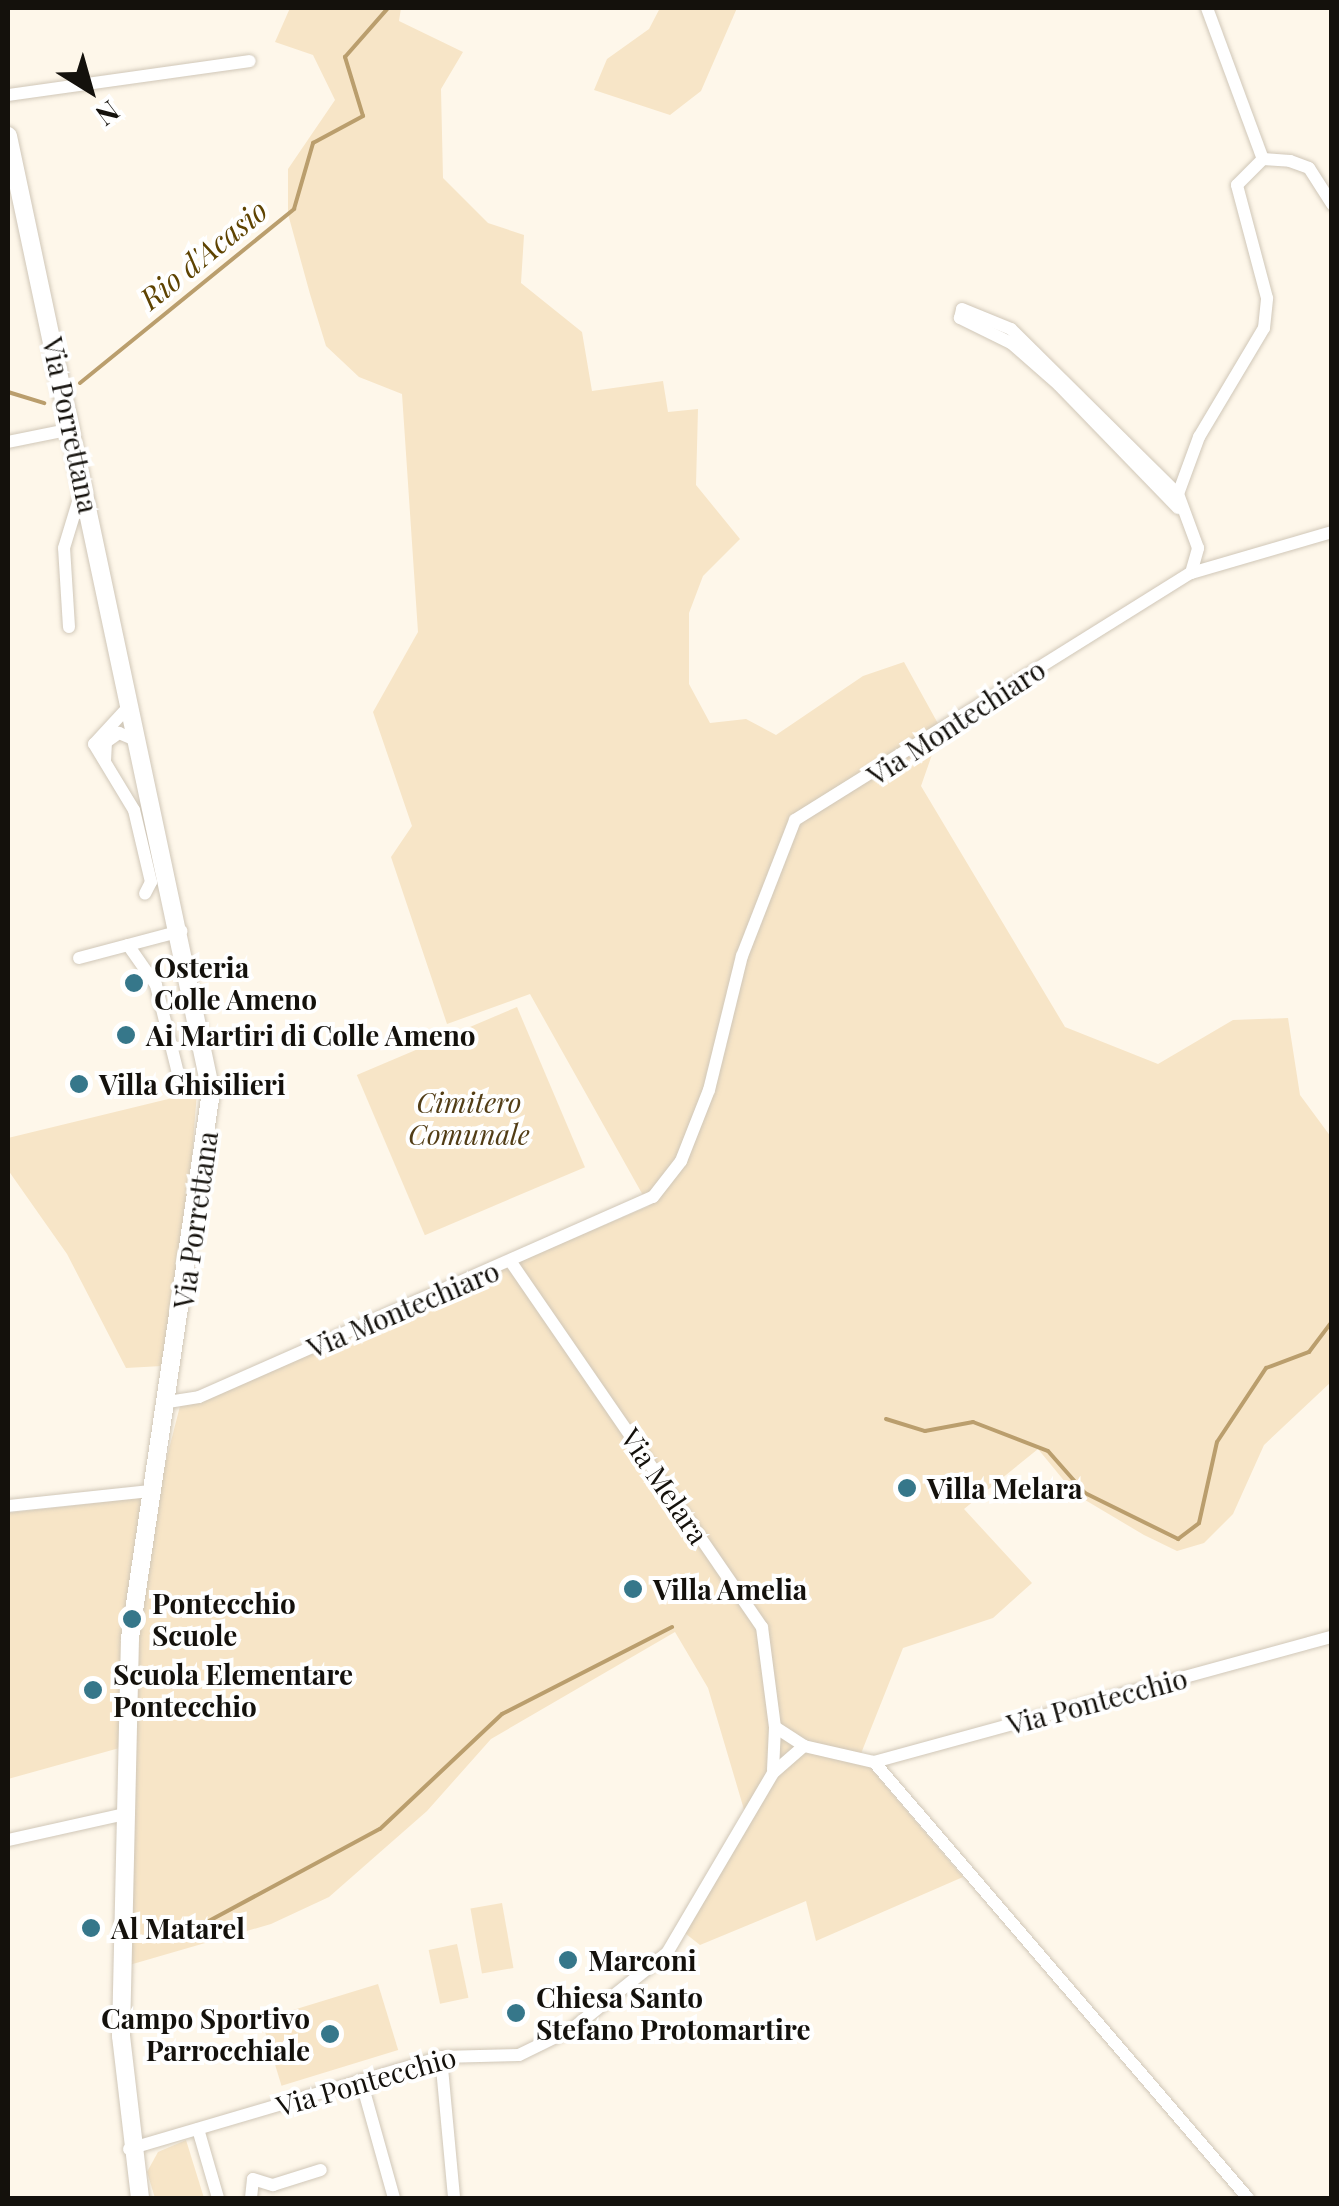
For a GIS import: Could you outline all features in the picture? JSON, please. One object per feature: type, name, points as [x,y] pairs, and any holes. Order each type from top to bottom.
[{"type":"main road","name":"Via Porrettana","points":[[8,136],[130,705],[131,733],[182,932],[210,1092],[168,1402],[130,1638],[125,1814],[129,2149],[140,2198]]},
{"type":"street","points":[[1207,8],[1263,158]]},
{"type":"street","points":[[8,95],[250,61]]},
{"type":"street","points":[[1263,158],[1309,168],[1332,204]]},
{"type":"street","points":[[1191,572],[1198,548],[1180,510],[1178,494],[1199,437],[1264,328],[1266,298],[1237,185],[1263,158]]},
{"type":"street","points":[[1178,494],[1012,329],[962,310],[960,318],[1011,343],[1059,385],[1180,510]]},
{"type":"street","points":[[8,442],[72,429]]},
{"type":"street","points":[[70,627],[64,548],[84,485]]},
{"type":"street","name":"Via Montechiaro","points":[[168,1402],[199,1397],[653,1197],[681,1161],[734,1014],[742,956],[795,820],[1191,572],[1332,532]]},
{"type":"street","points":[[130,705],[96,736],[109,774],[134,810],[152,882],[145,894]]},
{"type":"street","points":[[109,774],[106,742],[131,733]]},
{"type":"street","points":[[78,958],[182,932]]},
{"type":"street","points":[[128,946],[156,985],[178,1077]]},
{"type":"street","name":"Via Melara","points":[[510,1262],[762,1627],[776,1727],[773,1773]]},
{"type":"street","points":[[8,1506],[151,1491]]},
{"type":"street","name":"Via Pontecchio","points":[[804,1746],[874,1762],[1332,1636]]},
{"type":"street","points":[[773,1773],[804,1746],[776,1727]]},
{"type":"street","points":[[874,1762],[881,1782],[1248,2198]]},
{"type":"street","name":"Via Pontecchio","points":[[129,2149],[441,2057],[519,2055],[621,1996],[667,1953],[773,1773]]},
{"type":"street","points":[[8,1840],[125,1814]]},
{"type":"street","points":[[441,2057],[454,2198]]},
{"type":"street","points":[[361,2080],[394,2198]]},
{"type":"street","points":[[198,2129],[218,2198]]},
{"type":"street","points":[[244,2197],[252,2179],[271,2192],[321,2170]]},
{"type":"green space","points":[[290,8],[401,8],[399,21],[463,52],[441,89],[443,178],[488,223],[524,235],[521,283],[582,332],[592,391],[663,381],[668,412],[698,409],[696,485],[740,539],[703,576],[689,613],[689,684],[710,723],[746,719],[776,735],[863,676],[904,662],[941,729],[921,786],[1065,1027],[1158,1064],[1233,1020],[1288,1018],[1300,1095],[1331,1137],[1331,1382],[1264,1445],[1233,1514],[1204,1543],[1177,1551],[1144,1535],[1075,1494],[1038,1449],[964,1509],[1032,1583],[993,1618],[903,1648],[860,1756],[963,1877],[816,1941],[806,1901],[700,1945],[681,1930],[748,1823],[708,1688],[675,1632],[491,1739],[427,1811],[329,1897],[271,1924],[119,1968],[123,1747],[8,1779],[8,1513],[157,1496],[180,1406],[649,1206],[530,994],[447,1024],[391,857],[412,826],[373,712],[418,632],[402,394],[359,377],[326,346],[310,294],[288,214],[288,169],[335,100],[313,55],[275,42]]},
{"type":"green space","points":[[660,8],[737,8],[701,91],[670,115],[594,90],[607,59],[649,29]]},
{"type":"green space","name":"Cimitero Comunale","points":[[517,1007],[585,1167],[425,1235],[357,1075]]},
{"type":"green space","points":[[197,1092],[184,1258],[162,1366],[126,1368],[67,1254],[8,1170],[8,1138]]},
{"type":"green space","points":[[502,1903],[513,1968],[482,1974],[470,1909]]},
{"type":"green space","points":[[457,1944],[468,1998],[440,2004],[429,1950]]},
{"type":"green space","name":"Campo Sportivo Parrocchiale","points":[[378,1984],[398,2050],[282,2086],[261,2020]]},
{"type":"green space","points":[[186,2140],[204,2198],[155,2198],[147,2172],[158,2152]]},
{"type":"waterway","name":"Rio d'Acasio","points":[[80,383],[294,209],[313,143],[363,116],[345,57],[388,8]]},
{"type":"waterway","name":"Rio d'Acasio","points":[[8,392],[44,403]]},
{"type":"waterway","points":[[886,1419],[925,1431],[973,1422],[1048,1451],[1085,1493],[1178,1539],[1199,1523],[1217,1442],[1266,1368],[1309,1352],[1332,1322]]},
{"type":"waterway","points":[[165,1935],[207,1922],[380,1829],[502,1714],[672,1627]]},
{"type":"place","name":"Osteria Colle Ameno","points":[[134,983]]},
{"type":"place","name":"Ai Martiri di Colle Ameno","points":[[126,1035]]},
{"type":"place","name":"Villa Ghisilieri","points":[[79,1084]]},
{"type":"place","name":"Villa Melara","points":[[907,1488]]},
{"type":"place","name":"Villa Amelia","points":[[633,1589]]},
{"type":"place","name":"Pontecchio Scuole","points":[[132,1619]]},
{"type":"place","name":"Scuola Elementare Pontecchio","points":[[93,1690]]},
{"type":"place","name":"Al Matarel","points":[[91,1928]]},
{"type":"place","name":"Marconi","points":[[568,1960]]},
{"type":"place","name":"Chiesa Santo Stefano Protomartire","points":[[516,2013]]},
{"type":"place","name":"Campo Sportivo Parrocchiale","points":[[330,2034]]}]
